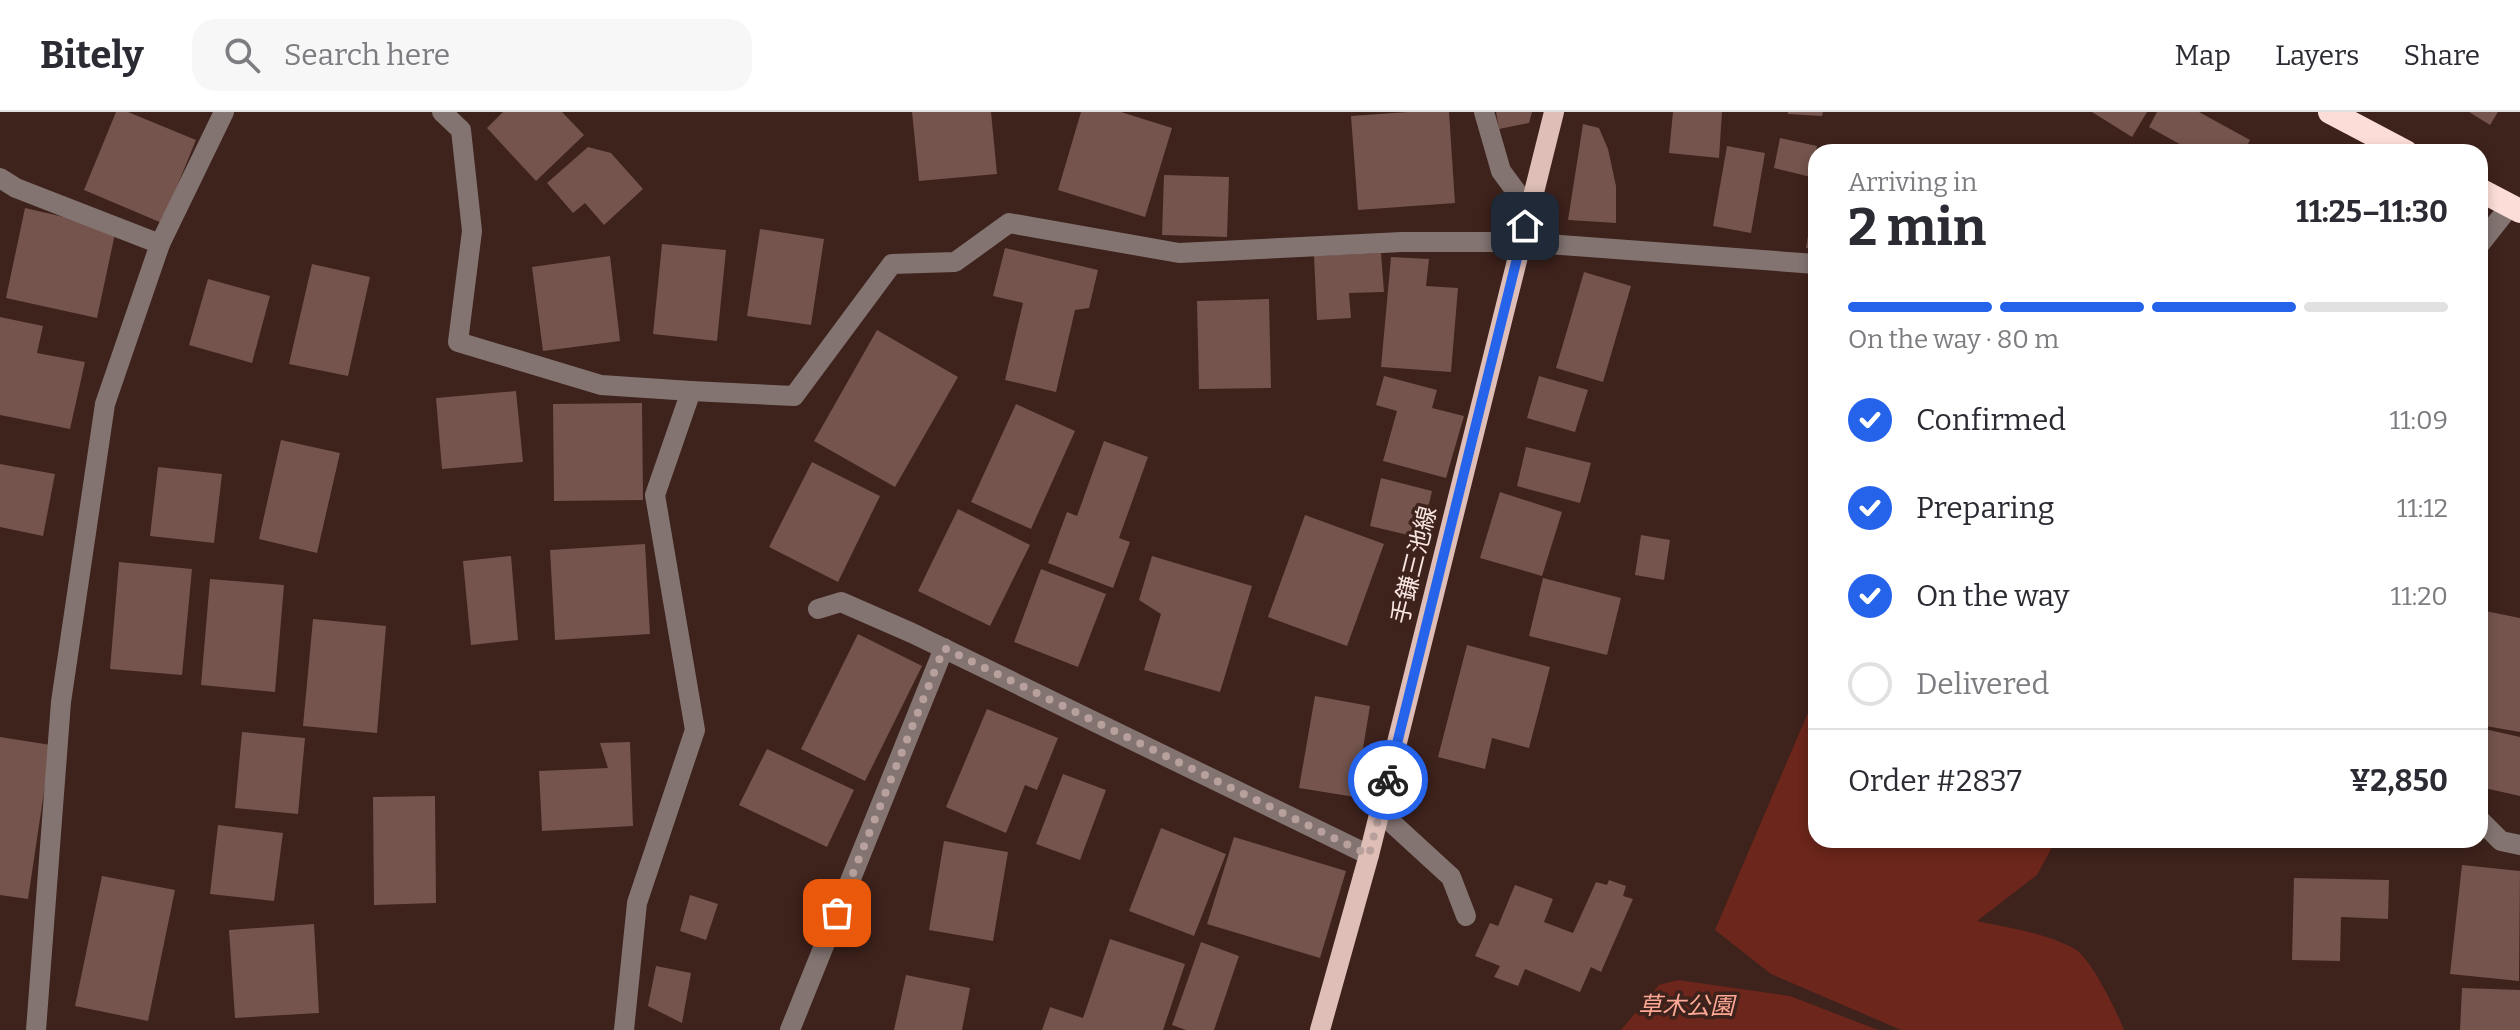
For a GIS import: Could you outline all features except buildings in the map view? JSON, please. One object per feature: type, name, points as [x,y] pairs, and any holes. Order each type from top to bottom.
[{"type":"highway","points":[[2330,112],[2391,144]]},
{"type":"highway","points":[[2488,194],[2515,209]]},
{"type":"main road","name":"手鎌三池線","points":[[1320,1030],[1380,812],[1554,112]]},
{"type":"street","points":[[36,1030],[61,702],[105,404],[160,244],[224,112]]},
{"type":"street","points":[[442,112],[461,130],[472,231],[458,342],[601,385],[794,396],[892,264],[955,262],[1009,223],[1179,253],[1402,242],[1521,242],[1808,263]]},
{"type":"street","points":[[1484,112],[1501,171],[1529,209]]},
{"type":"street","points":[[0,178],[16,188],[160,244]]},
{"type":"street","points":[[2488,236],[2515,209]]},
{"type":"street","points":[[624,1030],[637,903],[695,730],[655,495],[691,391]]},
{"type":"street","points":[[818,609],[841,602],[944,648],[1369,855]]},
{"type":"street","points":[[790,1030],[944,648]]},
{"type":"street","points":[[1380,812],[1451,877],[1466,916]]},
{"type":"street","points":[[2488,828],[2501,841],[2520,845]]},
{"type":"green space","points":[[1808,713],[1808,848],[2052,848],[2037,875],[1977,921],[2040,935],[2075,949],[2096,974],[2124,1030],[1901,1030],[1771,974],[1715,930]]},
{"type":"green space","name":"草木公園","points":[[1678,980],[1790,996],[1878,1030],[1621,1030],[1659,985]]},
{"type":"way so far","points":[[837,913],[944,648],[1369,855],[1388,780]]},
{"type":"route","points":[[1388,780],[1525,226]]}]
